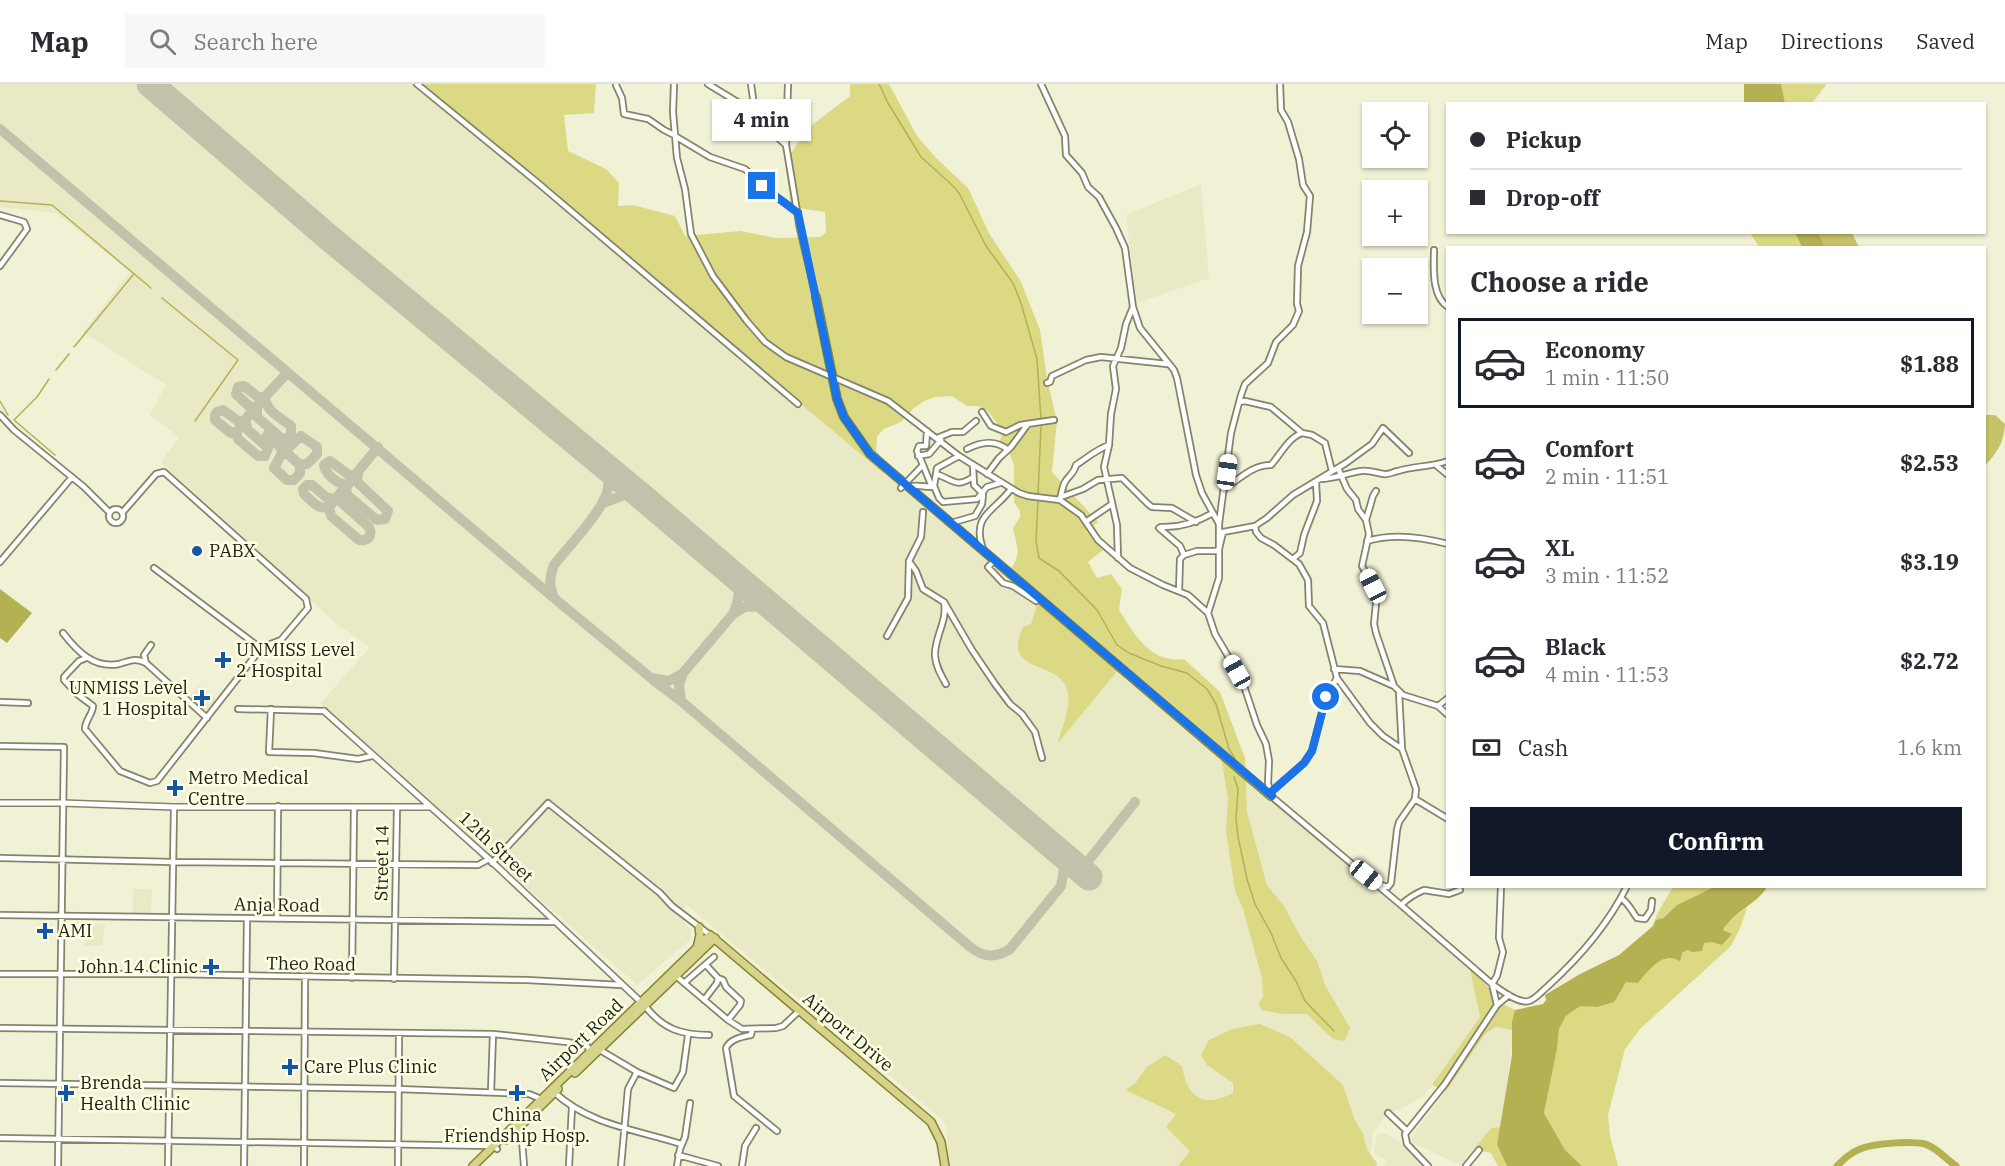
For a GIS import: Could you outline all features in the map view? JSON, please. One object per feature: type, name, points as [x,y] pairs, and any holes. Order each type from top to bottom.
[{"type":"main road","points":[[816,297],[832,378],[844,417],[870,454],[1271,794]]},
{"type":"main road","points":[[699,927],[701,948],[725,947]]},
{"type":"main road","name":"Airport Drive","points":[[713,937],[931,1122],[941,1142],[945,1166]]},
{"type":"main road","name":"Airport Road","points":[[473,1166],[521,1126],[713,937]]},
{"type":"main road","name":"Airport Road","points":[[478,1166],[590,1051],[676,976],[701,948]]},
{"type":"street","points":[[417,84],[538,183],[798,404]]},
{"type":"street","points":[[674,84],[678,166],[687,197],[691,234],[713,276],[765,342],[790,360],[879,396],[973,466],[1011,489],[1028,496],[1060,499],[1098,480],[1122,478],[1152,507],[1172,508],[1196,522]]},
{"type":"street","points":[[708,84],[744,106],[762,129],[776,136],[786,145]]},
{"type":"street","points":[[751,84],[756,120]]},
{"type":"street","points":[[788,84],[786,145],[816,297]]},
{"type":"street","points":[[1041,84],[1065,136],[1066,155],[1082,173],[1088,187],[1099,198],[1125,248],[1133,307],[1140,328],[1177,378],[1202,493],[1219,524]]},
{"type":"street","points":[[1208,613],[1219,578],[1219,524],[1231,433],[1245,384],[1268,363],[1276,342],[1293,325],[1299,311],[1297,304],[1298,266],[1307,232],[1310,196],[1303,185],[1299,159],[1288,122],[1281,110],[1280,84]]},
{"type":"street","points":[[616,85],[622,98],[624,114],[648,119],[710,157],[745,169],[771,193],[798,213]]},
{"type":"street","points":[[0,215],[24,222],[27,229],[0,266]]},
{"type":"street","points":[[1434,250],[1437,291],[1439,298],[1446,305]]},
{"type":"street","points":[[1118,558],[1117,525],[1104,467],[1116,389],[1113,366],[1133,307]]},
{"type":"street","points":[[1047,383],[1050,382],[1052,376],[1086,360],[1101,357],[1164,363],[1169,366]]},
{"type":"street","points":[[1240,402],[1271,407],[1302,433],[1312,435],[1325,443],[1335,469],[1356,500],[1358,509],[1366,520],[1369,534],[1362,566],[1377,593],[1374,624],[1394,686],[1399,693],[1402,749],[1416,789],[1415,799],[1397,830],[1391,884],[1388,887],[1378,885]]},
{"type":"street","points":[[982,412],[991,426],[1006,432],[1020,425],[1054,420]]},
{"type":"street","points":[[0,415],[14,430],[72,477],[109,512],[109,518],[115,523],[121,520],[122,513],[156,474],[164,472],[306,599],[308,608],[281,640],[265,646],[265,653],[154,568]]},
{"type":"street","points":[[918,456],[929,454],[939,439],[952,432],[963,432],[976,421]]},
{"type":"street","points":[[987,474],[1028,424]]},
{"type":"street","points":[[1219,549],[1223,532],[1255,526],[1293,495],[1372,444],[1383,429],[1409,453]]},
{"type":"street","points":[[927,431],[927,444],[919,446],[918,456],[939,498],[943,502],[958,499],[971,500],[983,494]]},
{"type":"street","points":[[1225,488],[1246,473],[1264,465],[1271,465],[1281,449],[1295,436],[1302,433]]},
{"type":"street","points":[[967,449],[989,442],[1000,444],[1008,450]]},
{"type":"street","points":[[1060,499],[1063,486],[1073,474],[1076,465],[1109,445]]},
{"type":"street","points":[[933,486],[938,466],[959,456]]},
{"type":"street","points":[[1318,480],[1341,477],[1360,471],[1376,471],[1387,475],[1446,461]]},
{"type":"street","points":[[906,486],[923,465]]},
{"type":"street","points":[[973,466],[974,485],[983,494]]},
{"type":"street","points":[[1437,466],[1446,473]]},
{"type":"street","points":[[936,474],[956,483],[965,482],[973,477]]},
{"type":"street","points":[[0,562],[72,477]]},
{"type":"street","points":[[1294,558],[1300,553],[1317,501],[1318,480]]},
{"type":"street","points":[[951,523],[975,516],[982,504],[983,494],[987,487],[1000,483]]},
{"type":"street","points":[[906,486],[918,484],[933,486]]},
{"type":"street","points":[[983,551],[978,527],[982,519],[1011,489]]},
{"type":"street","points":[[1366,520],[1376,491]]},
{"type":"street","points":[[1060,499],[1087,521],[1098,540],[1118,558],[1151,579],[1188,595],[1208,613],[1215,634],[1242,680],[1266,744],[1271,794],[1492,984],[1509,995],[1528,1001],[1541,993],[1582,955],[1608,919],[1626,888]]},
{"type":"street","points":[[1087,521],[1112,504]]},
{"type":"street","points":[[109,512],[115,508],[122,513]]},
{"type":"street","points":[[887,636],[908,598],[909,561],[921,537],[924,512]]},
{"type":"street","points":[[1184,555],[1180,546],[1160,527],[1196,522],[1213,513]]},
{"type":"street","points":[[1255,526],[1261,538],[1294,558],[1308,580],[1309,606],[1323,623],[1337,678],[1370,723],[1383,736],[1402,749]]},
{"type":"street","points":[[1367,541],[1379,537],[1396,536],[1446,544]]},
{"type":"street","points":[[1179,591],[1180,559],[1184,555],[1197,551],[1219,549]]},
{"type":"street","points":[[909,561],[923,589],[944,602],[995,684],[1035,732],[1042,758]]},
{"type":"street","points":[[992,563],[988,567],[994,576],[1003,583],[1013,585],[1036,601]]},
{"type":"street","points":[[944,602],[944,616],[935,652],[938,670],[946,684]]},
{"type":"street","points":[[63,633],[91,661],[113,664],[134,659],[146,663],[207,718]]},
{"type":"street","points":[[146,663],[144,655],[151,645]]},
{"type":"street","points":[[86,658],[64,677],[72,689],[94,708],[85,724],[85,729],[115,765],[129,776],[150,783],[157,781],[259,649]]},
{"type":"street","points":[[1334,669],[1360,671],[1394,686]]},
{"type":"street","points":[[1271,794],[1304,763],[1312,751],[1326,697],[1337,678]]},
{"type":"street","points":[[1399,693],[1438,706],[1446,713]]},
{"type":"street","points":[[1438,706],[1446,700]]},
{"type":"street","points":[[0,702],[28,703]]},
{"type":"street","points":[[238,709],[324,711]]},
{"type":"street","points":[[271,709],[269,752],[314,753],[358,759],[372,756]]},
{"type":"street","name":"12th Street","points":[[324,711],[491,861],[553,922],[643,1004]]},
{"type":"street","points":[[0,746],[64,747],[58,1166]]},
{"type":"street","points":[[1415,799],[1446,818]]},
{"type":"street","points":[[0,858],[478,865],[491,861],[548,802],[713,937]]},
{"type":"street","points":[[0,803],[174,807],[431,807]]},
{"type":"street","points":[[277,919],[278,806]]},
{"type":"street","points":[[168,1166],[174,807]]},
{"type":"street","points":[[352,978],[354,807]]},
{"type":"street","name":"Street 14","points":[[394,979],[397,807]]},
{"type":"street","points":[[1497,1005],[1492,984],[1497,976],[1503,952],[1499,938],[1501,888]]},
{"type":"street","points":[[1401,905],[1408,897],[1415,896],[1424,890],[1449,894],[1460,890]]},
{"type":"street","points":[[1621,897],[1630,905],[1637,918],[1645,919],[1651,910],[1652,901]]},
{"type":"street","name":"Anja Road","points":[[0,915],[553,922]]},
{"type":"street","points":[[244,1166],[247,919]]},
{"type":"street","points":[[684,983],[714,957]]},
{"type":"street","points":[[706,965],[718,978],[723,980],[726,987],[742,1003],[728,1020]]},
{"type":"street","name":"Theo Road","points":[[0,974],[172,974],[526,980],[621,985]]},
{"type":"street","points":[[676,976],[742,1029],[783,1026],[799,1011]]},
{"type":"street","points":[[304,1166],[305,978]]},
{"type":"street","points":[[704,1000],[717,983],[718,978]]},
{"type":"street","points":[[1428,1166],[1407,1144],[1405,1139],[1407,1131],[1445,1084],[1497,1005],[1509,995]]},
{"type":"street","points":[[643,1004],[676,1032],[688,1035],[709,1035]]},
{"type":"street","points":[[0,1028],[493,1034],[567,1042],[587,1046],[590,1051]]},
{"type":"street","points":[[752,1030],[751,1035],[735,1039],[726,1048],[734,1096],[777,1131]]},
{"type":"street","points":[[398,1166],[399,1033]]},
{"type":"street","points":[[490,1092],[493,1034]]},
{"type":"street","points":[[600,1050],[637,1072],[674,1087],[683,1072],[688,1035]]},
{"type":"street","points":[[621,1166],[628,1089],[637,1072]]},
{"type":"street","points":[[0,1083],[398,1089],[529,1094],[541,1099]]},
{"type":"street","points":[[554,1092],[572,1107],[592,1118],[681,1144]]},
{"type":"street","points":[[677,1166],[681,1144],[685,1137],[690,1103]]},
{"type":"street","points":[[569,1166],[572,1107]]},
{"type":"street","points":[[1389,1113],[1407,1131]]},
{"type":"street","points":[[521,1126],[524,1166]]},
{"type":"street","points":[[742,1166],[745,1146],[756,1128]]},
{"type":"street","points":[[0,1138],[304,1141],[495,1147]]},
{"type":"street","points":[[1466,1166],[1479,1150]]},
{"type":"street","points":[[678,1155],[718,1166]]},
{"type":"shaded area","points":[[0,84],[420,84],[1007,575],[1470,969],[1480,1017],[1425,1095],[1405,1107],[1388,1113],[1373,1133],[1369,1166],[949,1166],[946,1123],[686,904],[679,916],[691,930],[691,939],[637,985],[320,704],[370,647],[339,626],[161,462],[179,437],[150,415],[166,385],[83,332],[130,272],[56,213],[0,207]]},
{"type":"shaded area","points":[[420,84],[596,84],[594,113],[564,115],[568,151],[606,169],[619,183],[618,206],[633,205],[675,216],[685,236],[741,231],[775,238],[820,237],[826,232],[825,212],[791,207],[785,162],[801,138],[812,125],[850,96],[850,84],[889,84],[917,136],[936,158],[968,188],[989,233],[1021,282],[1040,330],[1047,379],[1057,421],[1052,472],[1098,522],[1086,531],[1103,550],[1088,562],[1097,578],[1111,574],[1122,589],[1119,610],[1145,645],[1162,657],[1184,659],[1220,692],[1245,758],[1247,812],[1267,885],[1284,906],[1317,961],[1325,985],[1350,1028],[1345,1041],[1333,1039],[1307,1014],[1283,1014],[1261,1010],[1259,1003],[1263,997],[1262,978],[1243,909],[1235,891],[1226,831],[1228,798],[1221,758],[1118,670],[1058,743],[1067,712],[1068,693],[1063,682],[1055,675],[1026,660],[1019,653],[1018,642],[1023,627],[1031,624],[1036,609],[1035,599],[1007,575],[1017,557],[1013,528],[1020,517],[1020,511],[1014,502],[1014,465],[1009,452],[999,443],[1003,431],[987,410],[978,406],[967,406],[952,396],[935,397],[924,401],[901,422],[884,429],[877,436],[876,451],[889,465],[883,473]]},
{"type":"shaded area","points":[[1744,84],[1781,84],[1785,102],[1744,102]]},
{"type":"shaded area","points":[[1781,84],[1827,84],[1813,102],[1785,102]]},
{"type":"shaded area","points":[[1201,184],[1209,278],[1137,303],[1126,215]]},
{"type":"shaded area","points":[[1751,234],[1796,234],[1802,246],[1758,246]]},
{"type":"shaded area","points":[[1796,234],[1819,234],[1825,246],[1802,246]]},
{"type":"shaded area","points":[[1819,234],[1852,234],[1858,246],[1825,246]]},
{"type":"shaded area","points":[[1986,415],[1995,415],[2005,424],[2003,437],[1986,465]]},
{"type":"shaded area","points":[[0,589],[32,613],[7,643],[0,638]]},
{"type":"shaded area","name":"UNMISS Level 1 Hospital","points":[[199,685],[216,699],[206,710],[189,697]]},
{"type":"shaded area","points":[[1672,888],[1712,888],[1677,905],[1653,926]]},
{"type":"shaded area","points":[[1712,888],[1766,888],[1757,899],[1728,923],[1723,930],[1732,934],[1722,945],[1712,942],[1704,943],[1702,951],[1688,950],[1682,953],[1680,961],[1674,958],[1662,960],[1656,963],[1638,983],[1626,982],[1614,1002],[1597,1007],[1580,1006],[1566,1016],[1559,1029],[1544,1113],[1565,1150],[1582,1166],[1507,1166],[1497,1145],[1512,1055],[1512,1022],[1515,1010],[1543,1004],[1546,1000],[1545,995],[1580,974],[1619,955],[1653,926],[1656,920],[1663,918],[1677,905]]},
{"type":"shaded area","points":[[133,889],[152,889],[151,913],[133,913]]},
{"type":"shaded area","points":[[1747,908],[1731,946],[1640,1029],[1625,1049],[1608,1115],[1610,1136],[1618,1166],[1582,1166],[1565,1150],[1544,1113],[1559,1029],[1566,1016],[1580,1005],[1597,1007],[1626,981],[1638,983],[1652,966],[1667,957],[1674,957],[1704,943],[1732,934],[1723,930],[1730,919]]},
{"type":"shaded area","points":[[87,924],[105,924],[102,946],[85,946]]},
{"type":"shaded area","points":[[1470,969],[1491,990],[1493,999],[1515,1010],[1512,1030],[1496,1027],[1486,1033],[1446,1091],[1432,1085],[1480,1017]]},
{"type":"shaded area","points":[[1260,1024],[1290,1037],[1343,1085],[1367,1150],[1377,1163],[1376,1166],[1178,1166],[1190,1151],[1166,1127],[1176,1114],[1126,1090],[1136,1082],[1147,1067],[1165,1055],[1182,1066],[1188,1086],[1198,1097],[1213,1100],[1233,1093],[1233,1083],[1207,1065],[1201,1055],[1209,1040],[1232,1029]]},
{"type":"shaded area","points":[[1496,1027],[1512,1030],[1513,1038],[1501,1127],[1491,1128],[1461,1165],[1408,1141],[1486,1033]]},
{"type":"shaded area","points":[[1501,1127],[1497,1145],[1507,1166],[1498,1166],[1491,1153],[1474,1149],[1491,1128]]},
{"type":"shaded area","points":[[1383,1133],[1404,1144],[1426,1166],[1383,1166],[1386,1160],[1374,1154],[1377,1134]]},
{"type":"waterway","points":[[879,84],[921,157],[959,193],[986,246],[1013,283],[1037,359],[1041,420]]},
{"type":"waterway","points":[[0,201],[52,205],[151,288]]},
{"type":"waterway","points":[[74,347],[133,275]]},
{"type":"waterway","points":[[162,298],[238,360],[195,421]]},
{"type":"waterway","points":[[56,370],[69,354]]},
{"type":"waterway","points":[[49,379],[37,397],[14,420],[55,455]]},
{"type":"waterway","points":[[0,401],[8,415]]},
{"type":"waterway","points":[[1038,495],[1041,425]]},
{"type":"waterway","points":[[1038,500],[1036,541],[1039,558],[1059,571],[1097,610],[1117,645],[1129,653],[1161,666],[1187,673],[1207,689],[1216,704],[1229,749],[1238,764]]},
{"type":"waterway","points":[[1234,777],[1238,789],[1236,819],[1238,837],[1255,904],[1305,1001],[1334,1031]]},
{"type":"waterway","points":[[1837,1166],[1850,1154],[1866,1147],[1910,1143],[1925,1144],[1956,1166]]},
{"type":"taxiway","points":[[0,129],[554,598]]},
{"type":"taxiway","points":[[246,421],[247,429],[268,448],[265,456],[258,456],[238,439],[236,434],[252,411],[287,373]]},
{"type":"taxiway","points":[[244,386],[258,397],[265,398],[268,407],[291,426],[291,436],[286,439],[281,438],[257,417],[257,408],[250,407],[236,394],[238,387],[244,386]]},
{"type":"taxiway","points":[[237,431],[231,433],[215,420],[217,412],[223,410],[238,421],[246,421]]},
{"type":"taxiway","points":[[267,435],[300,465]]},
{"type":"taxiway","points":[[281,448],[288,448],[301,436],[317,447],[317,454],[307,464],[300,465]]},
{"type":"taxiway","points":[[336,499],[327,498],[312,485],[307,485],[303,489],[304,494],[315,504],[322,508],[329,507],[378,447]]},
{"type":"taxiway","points":[[281,448],[282,453],[274,468],[287,480],[294,480],[300,473],[300,465]]},
{"type":"taxiway","points":[[356,475],[349,475],[330,461],[324,465],[333,478],[348,485],[347,495],[377,520],[385,519],[388,511],[357,482],[358,473]]},
{"type":"taxiway","points":[[602,465],[608,481],[606,495],[586,527],[554,565],[550,582],[554,598],[651,678],[669,681],[683,673]]},
{"type":"taxiway","points":[[329,507],[331,516],[359,540],[369,537],[369,527],[341,502],[340,493]]},
{"type":"taxiway","points":[[603,503],[624,495],[641,496]]},
{"type":"taxiway","points":[[735,577],[738,586],[737,605],[733,614],[683,673],[679,685],[681,701],[969,946],[979,953],[989,955],[1010,949],[1061,886],[1064,869],[1060,853]]},
{"type":"taxiway","points":[[733,614],[745,607],[771,606]]},
{"type":"taxiway","points":[[653,680],[681,701]]},
{"type":"taxiway","points":[[1081,870],[1135,802]]},
{"type":"runway","points":[[150,84],[327,236],[641,496],[1089,877]]},
{"type":"place","name":"PABX","points":[[197,551]]},
{"type":"place","name":"UNMISS Level 2 Hospital","points":[[223,660]]},
{"type":"place","name":"UNMISS Level 1 Hospital","points":[[202,698]]},
{"type":"place","name":"Metro Medical Centre","points":[[175,788]]},
{"type":"place","name":"AMI","points":[[45,931]]},
{"type":"place","name":"John 14 Clinic","points":[[211,967]]},
{"type":"place","name":"Care Plus Clinic","points":[[290,1067]]},
{"type":"place","name":"Brenda Health Clinic","points":[[66,1093]]},
{"type":"place","name":"China Friendship Hosp.","points":[[517,1093]]},
{"type":"route","points":[[762,186],[798,213],[837,399],[844,417],[870,454],[1272,796],[1271,792],[1304,763],[1312,751],[1326,697]]}]
